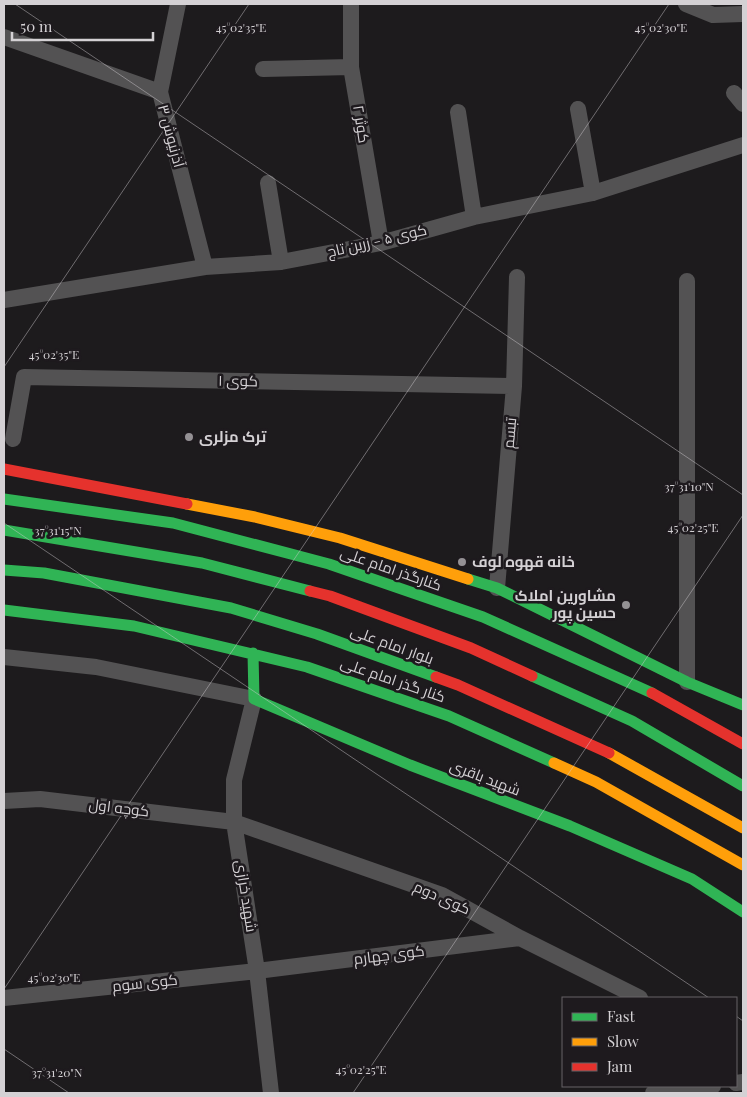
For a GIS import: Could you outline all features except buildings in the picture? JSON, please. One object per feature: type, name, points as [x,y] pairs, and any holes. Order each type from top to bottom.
[{"type":"main road","points":[[4,469],[255,516],[378,550],[496,588],[687,682],[743,706]]},
{"type":"main road","name":"کنارگذر امام علی","points":[[4,499],[173,523],[308,557],[484,617],[647,690],[743,744]]},
{"type":"main road","points":[[255,516],[308,557]]},
{"type":"main road","name":"بلوار امام علی","points":[[4,530],[202,563],[330,596],[471,648],[623,717],[743,786]]},
{"type":"main road","points":[[329,564],[378,550]]},
{"type":"main road","name":"بلوار امام علی","points":[[4,570],[44,573],[231,608],[317,634],[458,686],[612,754],[743,828]]},
{"type":"main road","name":"کنار گذر امام علی","points":[[4,610],[134,626],[307,667],[449,716],[596,782],[743,865]]},
{"type":"main road","points":[[254,653],[254,699]]},
{"type":"main road","name":"شهید باقری","points":[[254,699],[410,765],[570,826],[683,875],[743,912]]},
{"type":"street","name":"آذرنیوش ۳","points":[[178,4],[160,92],[205,266]]},
{"type":"street","name":"کوثر ۲","points":[[351,4],[351,67],[381,243]]},
{"type":"street","points":[[686,4],[712,14],[743,14]]},
{"type":"street","points":[[4,37],[160,92]]},
{"type":"street","points":[[263,69],[351,67]]},
{"type":"street","points":[[578,109],[593,193]]},
{"type":"street","points":[[458,112],[474,217]]},
{"type":"street","name":"کوی ۵ - زرین تاج","points":[[4,300],[205,266],[281,262],[381,243],[474,217],[593,193],[743,145]]},
{"type":"street","points":[[268,183],[281,262]]},
{"type":"street","name":"تبسم","points":[[496,588],[514,386],[517,277]]},
{"type":"street","points":[[687,281],[687,682]]},
{"type":"street","name":"کوی ۱","points":[[13,439],[24,377],[514,386]]},
{"type":"street","points":[[4,657],[96,667],[254,699]]},
{"type":"street","name":"شهید خرازی","points":[[254,699],[234,780],[234,822],[257,971],[271,1093]]},
{"type":"street","name":"کوچه اول","points":[[4,801],[40,799],[234,822]]},
{"type":"street","name":"کوی دوم","points":[[234,822],[442,895],[520,938],[638,997]]},
{"type":"street","name":"کوی چهارم","points":[[257,971],[520,938]]},
{"type":"street","name":"کوی سوم","points":[[4,998],[257,971]]},
{"type":"street","points":[[653,1093],[704,1087]]},
{"type":"traffic: fast","points":[[4,499],[173,523],[329,564],[483,617],[652,693]]},
{"type":"traffic: fast","points":[[4,530],[202,563],[310,591]]},
{"type":"traffic: fast","points":[[4,570],[44,573],[231,608],[317,634],[436,677]]},
{"type":"traffic: fast","points":[[468,579],[497,588],[687,682],[743,705]]},
{"type":"traffic: fast","points":[[4,610],[134,626],[307,667],[449,716],[554,763]]},
{"type":"traffic: fast","points":[[253,653],[254,699],[410,765],[570,826],[692,879],[743,912]]},
{"type":"traffic: fast","points":[[532,676],[632,721],[743,786]]},
{"type":"traffic: slow","points":[[187,504],[255,517],[340,538],[468,579]]},
{"type":"traffic: slow","points":[[609,753],[743,828]]},
{"type":"traffic: slow","points":[[554,763],[596,782],[743,865]]},
{"type":"traffic: jam","points":[[4,469],[187,504]]},
{"type":"traffic: jam","points":[[310,591],[330,596],[471,648],[532,676]]},
{"type":"traffic: jam","points":[[436,677],[458,685],[609,753]]},
{"type":"traffic: jam","points":[[652,693],[743,744]]},
{"type":"place","name":"ترک مزلری","points":[[189,437]]},
{"type":"place","name":"خانه قهوه لوف","points":[[462,562]]},
{"type":"place","name":"مشاورین املاک حسین پور","points":[[626,605]]}]
